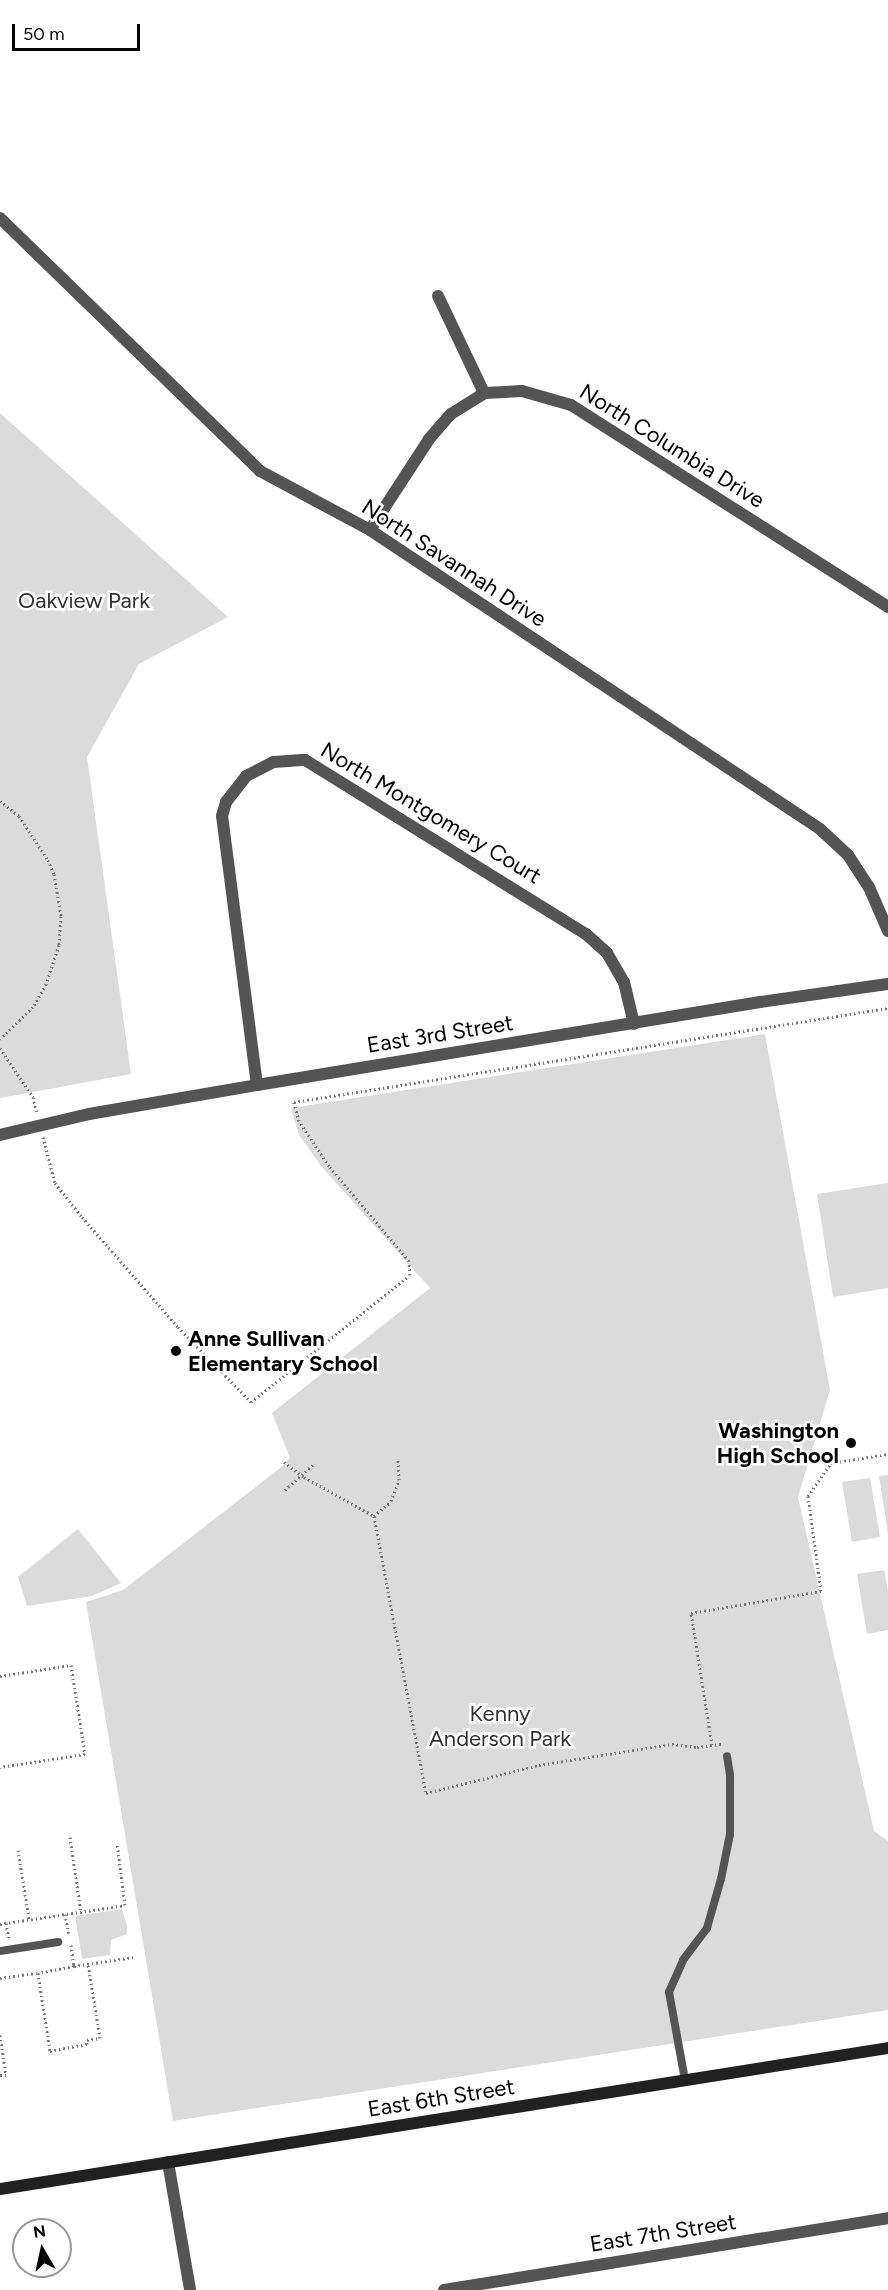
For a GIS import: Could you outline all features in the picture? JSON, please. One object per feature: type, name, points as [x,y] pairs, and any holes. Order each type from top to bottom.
[{"type":"main road","name":"East 6th Street","points":[[0,2189],[888,2048]]},
{"type":"street","name":"North Savannah Drive","points":[[0,218],[260,471],[370,530],[820,829],[848,855],[869,887],[888,931]]},
{"type":"street","points":[[438,296],[484,393]]},
{"type":"street","name":"North Columbia Drive","points":[[370,530],[429,440],[451,414],[484,393],[522,390],[571,405],[888,607]]},
{"type":"street","name":"North Montgomery Court","points":[[257,1086],[222,816],[226,802],[246,776],[274,762],[290,759],[305,760],[586,934],[607,953],[624,982],[634,1024]]},
{"type":"street","name":"East 3rd Street","points":[[0,1135],[89,1114],[760,1002],[888,984]]},
{"type":"street","points":[[168,2162],[190,2290]]},
{"type":"street","name":"East 7th Street","points":[[444,2290],[888,2218]]},
{"type":"lane","points":[[685,2080],[669,1992],[683,1960],[707,1928],[721,1879],[730,1834],[730,1775],[727,1756]]},
{"type":"lane","points":[[0,1951],[58,1942]]},
{"type":"path","points":[[0,801],[19,816],[48,860],[54,874],[61,916],[59,945],[46,984],[33,1007],[0,1039]]},
{"type":"path","points":[[0,1048],[33,1097],[56,1183],[178,1327],[251,1402],[410,1275],[409,1261],[329,1166],[299,1121],[294,1102],[888,1008]]},
{"type":"path","points":[[712,1745],[691,1613],[821,1591],[808,1496],[831,1463],[888,1454]]},
{"type":"path","points":[[374,1516],[391,1501],[399,1480],[398,1460]]},
{"type":"path","points":[[285,1462],[302,1475],[374,1516],[426,1793],[551,1763],[672,1744],[697,1747],[725,1744]]},
{"type":"path","points":[[285,1490],[315,1463]]},
{"type":"path","points":[[0,1676],[71,1665],[85,1754],[0,1767]]},
{"type":"path","points":[[70,1837],[81,1912]]},
{"type":"path","points":[[0,1924],[125,1905],[117,1843]]},
{"type":"path","points":[[18,1850],[29,1920]]},
{"type":"path","points":[[65,1914],[74,1966]]},
{"type":"path","points":[[0,1978],[134,1957]]},
{"type":"path","points":[[38,1973],[50,2050],[87,2044],[87,2040],[100,2038],[88,1964]]},
{"type":"path","points":[[0,2035],[6,2075],[0,2075]]},
{"type":"green space","name":"Oakview Park","points":[[0,413],[228,617],[139,664],[87,757],[131,1074],[0,1098]]},
{"type":"green space","name":"Kenny Anderson Park","points":[[765,1034],[830,1390],[798,1497],[874,1831],[888,1841],[888,2010],[173,2121],[86,1602],[123,1590],[280,1468],[290,1458],[272,1413],[430,1288],[321,1166],[299,1135],[291,1108]]},
{"type":"green space","points":[[888,1183],[888,1288],[833,1297],[817,1194]]},
{"type":"green space","points":[[888,1475],[888,1533],[879,1476]]},
{"type":"green space","points":[[870,1478],[880,1537],[852,1542],[842,1482]]},
{"type":"green space","points":[[78,1529],[121,1583],[92,1596],[27,1606],[18,1577]]},
{"type":"green space","points":[[884,1570],[888,1591],[888,1630],[867,1634],[857,1574]]},
{"type":"green space","points":[[122,1909],[127,1934],[111,1940],[110,1955],[82,1959],[75,1916]]},
{"type":"place","name":"Anne Sullivan Elementary School","points":[[176,1351]]},
{"type":"place","name":"Washington High School","points":[[851,1443]]}]
